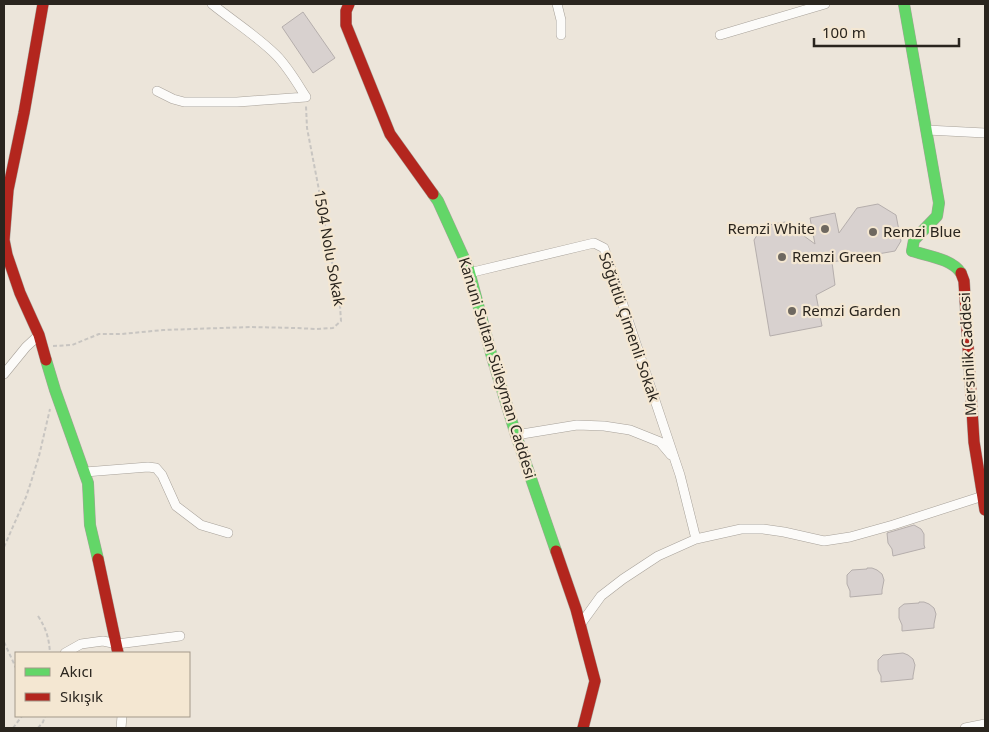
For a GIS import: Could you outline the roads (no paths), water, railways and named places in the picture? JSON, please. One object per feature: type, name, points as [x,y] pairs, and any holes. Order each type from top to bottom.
[{"type":"street","points":[[43,4],[8,190],[4,240],[20,293],[39,335],[55,390],[88,483],[90,525],[118,649]]},
{"type":"street","points":[[157,91],[184,102],[237,102],[306,97],[278,56],[212,4]]},
{"type":"street","name":"Kanuni Sultan Süleyman Caddesi","points":[[349,4],[346,11],[346,25],[390,134],[438,201],[469,273],[516,435],[576,608],[594,681],[583,728]]},
{"type":"street","points":[[557,4],[561,20],[561,35]]},
{"type":"street","points":[[720,35],[825,4]]},
{"type":"street","name":"Mersinlik Caddesi","points":[[904,4],[938,203],[937,216],[914,240],[912,251],[951,263],[960,272],[964,282],[974,442],[985,510]]},
{"type":"street","points":[[927,130],[985,133]]},
{"type":"street","name":"Söğütlü Çimenli Sokak","points":[[469,273],[594,243],[604,248],[680,475],[696,539]]},
{"type":"street","points":[[4,374],[26,347],[39,335]]},
{"type":"street","points":[[516,435],[577,425],[604,426],[630,430],[660,442],[674,458]]},
{"type":"street","points":[[84,472],[156,468],[162,475],[176,506],[201,525],[228,533]]},
{"type":"street","points":[[580,625],[601,596],[623,579],[658,556],[696,539],[741,529],[763,529],[824,541],[850,537],[893,525],[983,496]]},
{"type":"street","points":[[68,652],[81,644],[103,642],[118,649],[180,636]]},
{"type":"street","points":[[965,728],[985,724]]},
{"type":"place","name":"Remzi White","points":[[825,229]]},
{"type":"place","name":"Remzi Blue","points":[[873,232]]},
{"type":"place","name":"Remzi Green","points":[[782,257]]},
{"type":"place","name":"Remzi Garden","points":[[792,311]]}]
